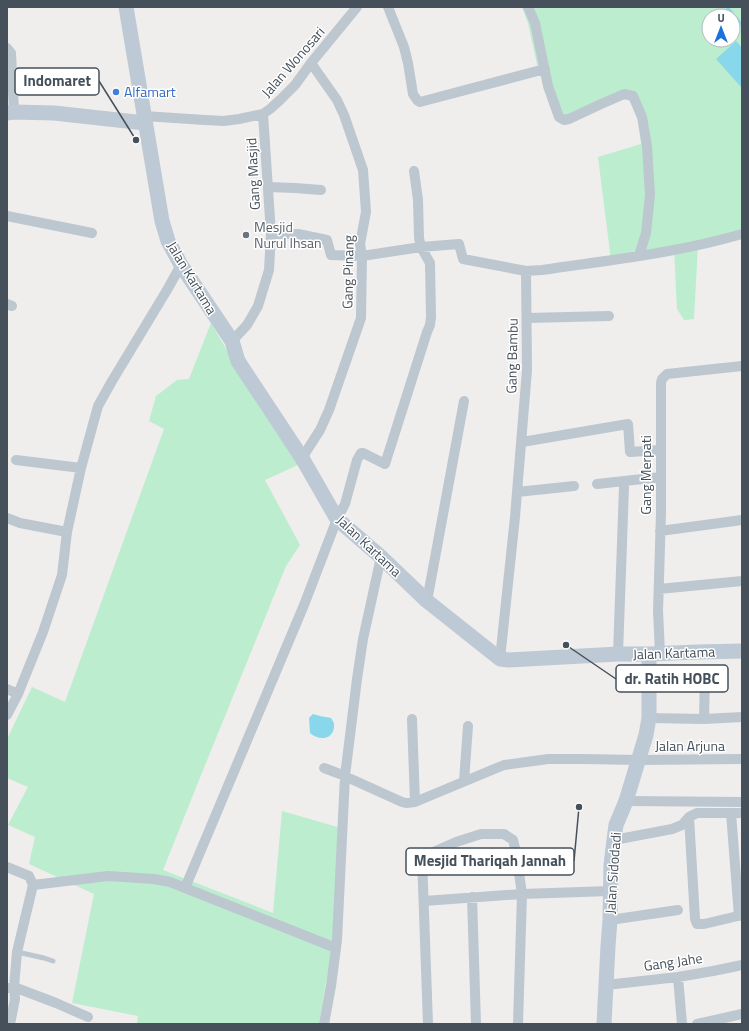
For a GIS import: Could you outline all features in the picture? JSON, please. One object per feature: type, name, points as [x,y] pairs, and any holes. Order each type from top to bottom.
[{"type":"main road","name":"Jalan Kartama","points":[[126,7],[162,221],[168,241],[181,265],[232,341],[238,361],[302,458],[337,520],[381,557],[427,601],[500,659],[508,660],[618,654],[742,651]]},
{"type":"main road","points":[[11,112],[54,113],[145,120]]},
{"type":"main road","name":"Jalan Sidodadi","points":[[604,1024],[610,920],[611,866],[616,825],[626,801],[646,735],[649,718],[654,654]]},
{"type":"street","name":"Jalan Wonosari","points":[[145,120],[224,121],[263,114],[290,90],[358,7]]},
{"type":"street","points":[[388,7],[404,47],[413,94],[420,102],[545,69]]},
{"type":"street","points":[[528,7],[535,24],[548,86],[559,117],[564,120],[569,119],[624,94],[633,96],[642,117],[647,146],[650,195],[646,232],[639,256]]},
{"type":"street","points":[[7,48],[10,53],[11,112]]},
{"type":"street","name":"Gang Pinang","points":[[302,458],[320,430],[329,410],[361,318],[362,256],[360,239],[366,212],[363,170],[344,115],[337,100],[311,63]]},
{"type":"street","name":"Gang Masjid","points":[[232,341],[247,325],[258,306],[269,270],[271,234],[263,114]]},
{"type":"street","points":[[185,888],[304,606],[337,520],[345,504],[357,460],[361,453],[385,464],[430,325],[430,262],[421,247],[419,238],[418,200],[414,171]]},
{"type":"street","points":[[268,187],[321,190]]},
{"type":"street","points":[[7,216],[92,233]]},
{"type":"street","points":[[271,234],[298,234],[327,240],[331,255],[362,256],[421,247],[459,244],[463,260],[526,271],[639,256],[715,242],[742,234]]},
{"type":"street","points":[[7,715],[18,694],[43,632],[62,575],[67,532],[81,468],[98,406],[181,265]]},
{"type":"street","name":"Gang Bambu","points":[[500,659],[522,442],[527,370],[526,271]]},
{"type":"street","points":[[527,318],[609,316]]},
{"type":"street","name":"Gang Merpati","points":[[654,654],[659,589],[662,379],[667,374],[742,366]]},
{"type":"street","points":[[427,601],[464,401]]},
{"type":"street","points":[[522,442],[628,424],[630,452],[660,450]]},
{"type":"street","points":[[16,460],[81,468]]},
{"type":"street","points":[[597,484],[661,477]]},
{"type":"street","points":[[517,492],[574,486]]},
{"type":"street","points":[[618,654],[624,487]]},
{"type":"street","points":[[7,518],[67,532]]},
{"type":"street","points":[[660,531],[742,520]]},
{"type":"street","points":[[324,1024],[336,948],[345,776],[356,679],[362,639],[381,557]]},
{"type":"street","points":[[659,589],[742,581]]},
{"type":"street","points":[[704,719],[705,674]]},
{"type":"street","points":[[7,689],[18,694]]},
{"type":"street","points":[[649,718],[704,719],[742,717]]},
{"type":"street","points":[[324,768],[402,802],[415,802],[412,719]]},
{"type":"street","points":[[464,781],[468,726]]},
{"type":"street","name":"Jalan Arjuna","points":[[415,802],[504,765],[548,759],[742,759]]},
{"type":"street","points":[[626,801],[742,802]]},
{"type":"street","points":[[689,817],[694,919],[697,924],[704,924],[740,916],[731,813]]},
{"type":"street","points":[[614,840],[672,829],[682,825],[689,817],[697,814],[742,813]]},
{"type":"street","points":[[428,1024],[422,857],[456,842],[481,834],[504,834],[513,840],[522,894],[518,1024]]},
{"type":"street","points":[[7,867],[29,876],[33,885],[10,988],[15,999],[10,1024]]},
{"type":"street","points":[[33,885],[108,876],[154,879],[170,882],[336,948]]},
{"type":"street","points":[[424,901],[522,894],[610,892]]},
{"type":"street","points":[[472,897],[476,1024]]},
{"type":"street","points":[[610,920],[678,910]]},
{"type":"street","name":"Gang Jahe","points":[[606,985],[678,977],[742,965]]},
{"type":"street","points":[[678,977],[682,1024]]},
{"type":"street","points":[[10,988],[56,1003],[88,1017]]},
{"type":"street","points":[[697,1024],[742,1014]]},
{"type":"lane","points":[[17,952],[53,961]]},
{"type":"green space","points":[[522,7],[742,7],[742,234],[698,245],[694,319],[684,320],[677,309],[674,249],[611,260],[598,157],[641,144],[638,116],[629,96],[557,118],[538,69],[528,23]]},
{"type":"green space","points":[[211,323],[261,409],[298,465],[265,480],[300,545],[286,566],[163,870],[273,913],[282,811],[341,828],[334,937],[319,1024],[137,1024],[138,1016],[72,1003],[94,894],[29,864],[35,837],[8,825],[28,787],[7,778],[7,739],[32,687],[65,702],[164,429],[149,421],[156,396],[177,380],[189,379]]},
{"type":"water","points":[[741,47],[742,88],[716,59],[728,48]]},
{"type":"water","points":[[313,714],[331,718],[334,723],[332,733],[326,738],[318,738],[310,733],[309,718]]},
{"type":"waterway","points":[[727,7],[742,25]]},
{"type":"place","name":"Alfamart","points":[[116,92]]},
{"type":"place","name":"Indomaret","points":[[136,140]]},
{"type":"place","name":"Mesjid Nurul Ihsan","points":[[246,235]]},
{"type":"place","name":"dr. Ratih HOBC","points":[[566,645]]},
{"type":"place","name":"Mesjid Thariqah Jannah","points":[[579,807]]}]
